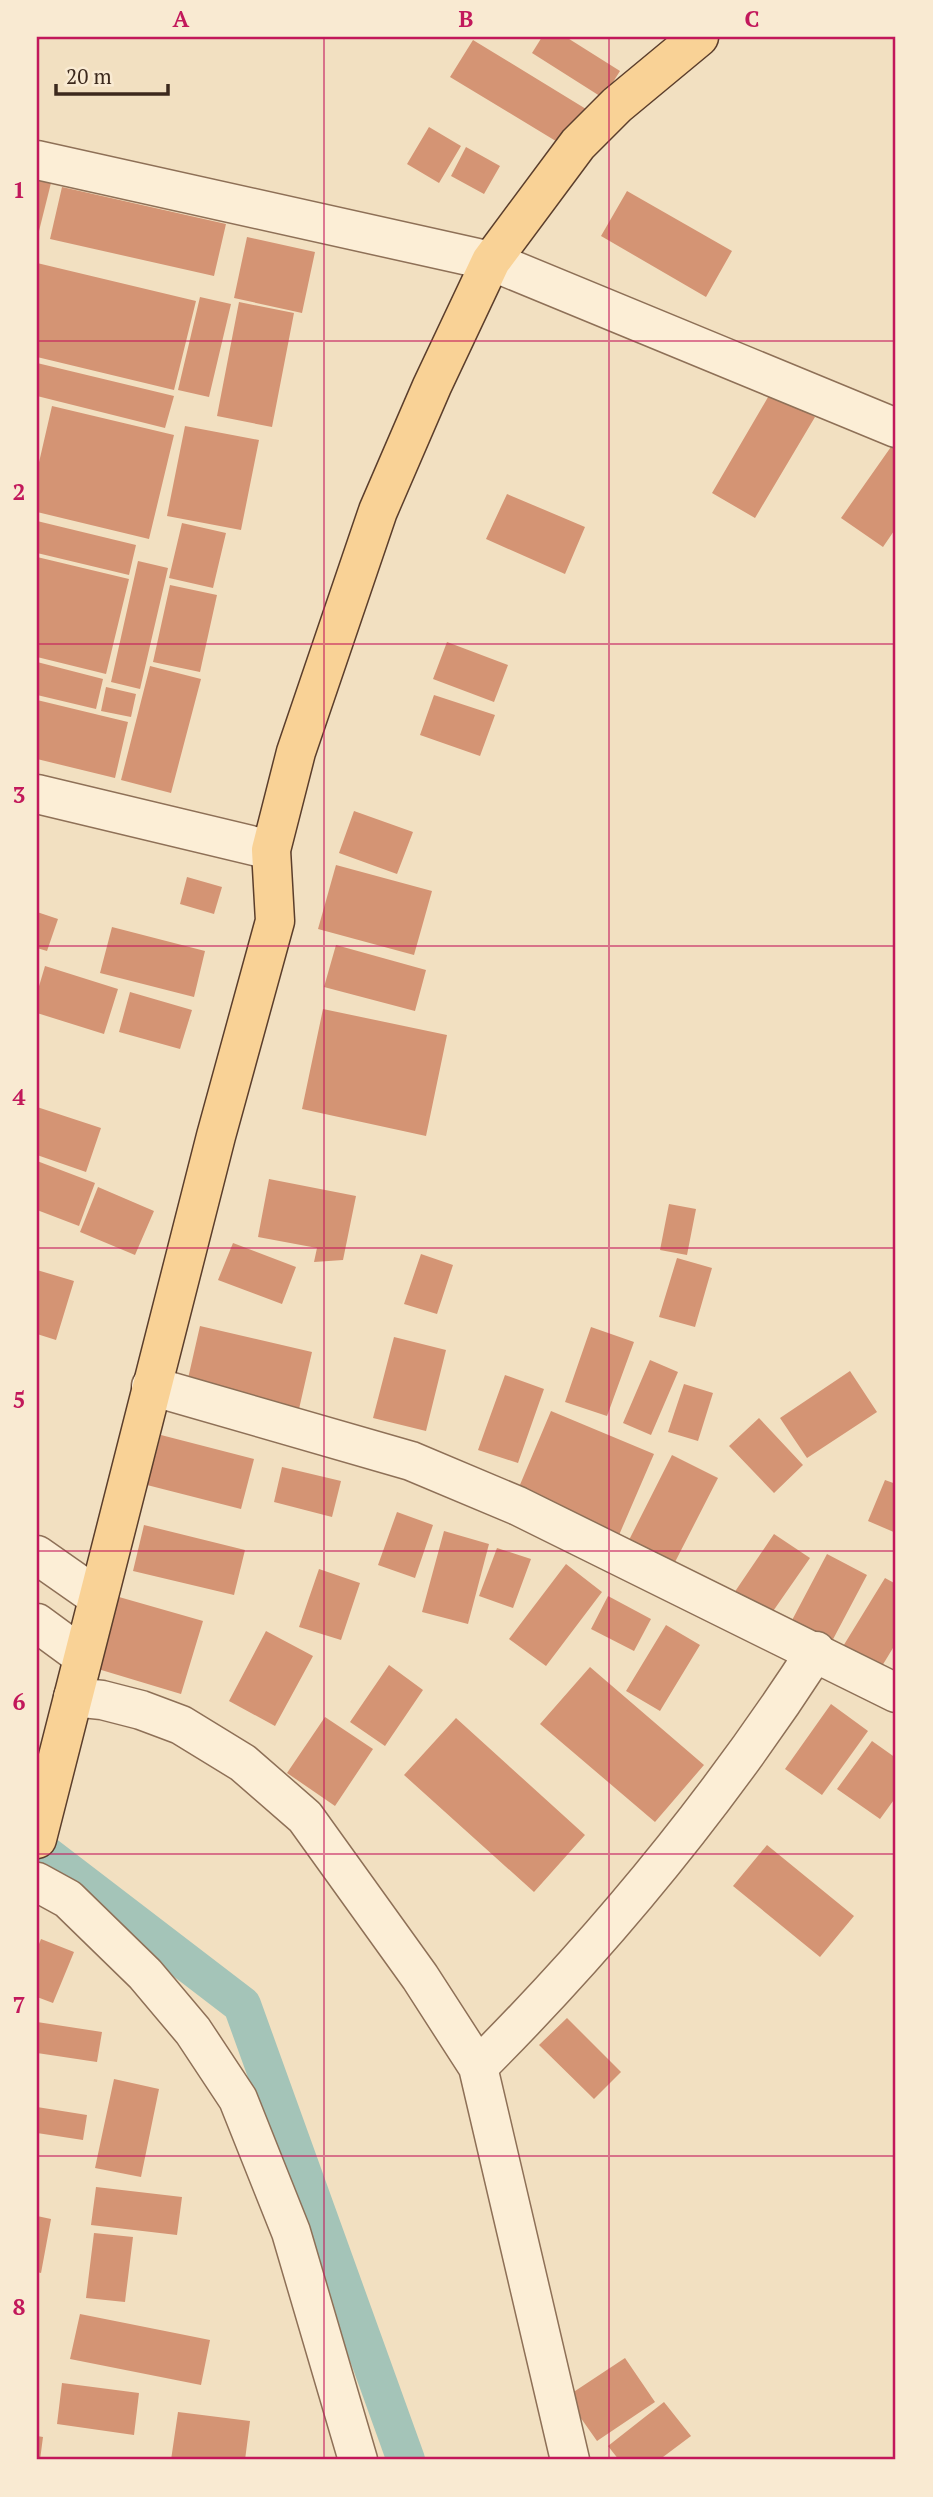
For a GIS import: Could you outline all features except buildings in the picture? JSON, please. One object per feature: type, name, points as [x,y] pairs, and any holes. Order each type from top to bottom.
[{"type":"main road","points":[[37,1839],[97,1597],[275,921],[271,850],[296,752],[378,511],[432,386],[491,261],[578,145],[617,105],[699,37]]},
{"type":"street","points":[[37,160],[491,261],[896,428]]},
{"type":"street","points":[[37,794],[271,850]]},
{"type":"street","points":[[152,1386],[411,1461],[518,1506],[816,1651],[896,1693]]},
{"type":"street","points":[[37,1555],[97,1597]]},
{"type":"street","points":[[37,1623],[82,1656]]},
{"type":"street","points":[[478,2067],[538,2007],[673,1849],[769,1723],[816,1651]]},
{"type":"street","points":[[73,1698],[128,1706],[181,1725],[243,1763],[304,1817],[370,1904],[478,2067],[570,2460]]},
{"type":"street","points":[[37,1882],[68,1899],[145,1974],[193,2031],[238,2099],[291,2232],[358,2460]]},
{"type":"waterway","points":[[37,1848],[242,2005],[406,2460]]}]
